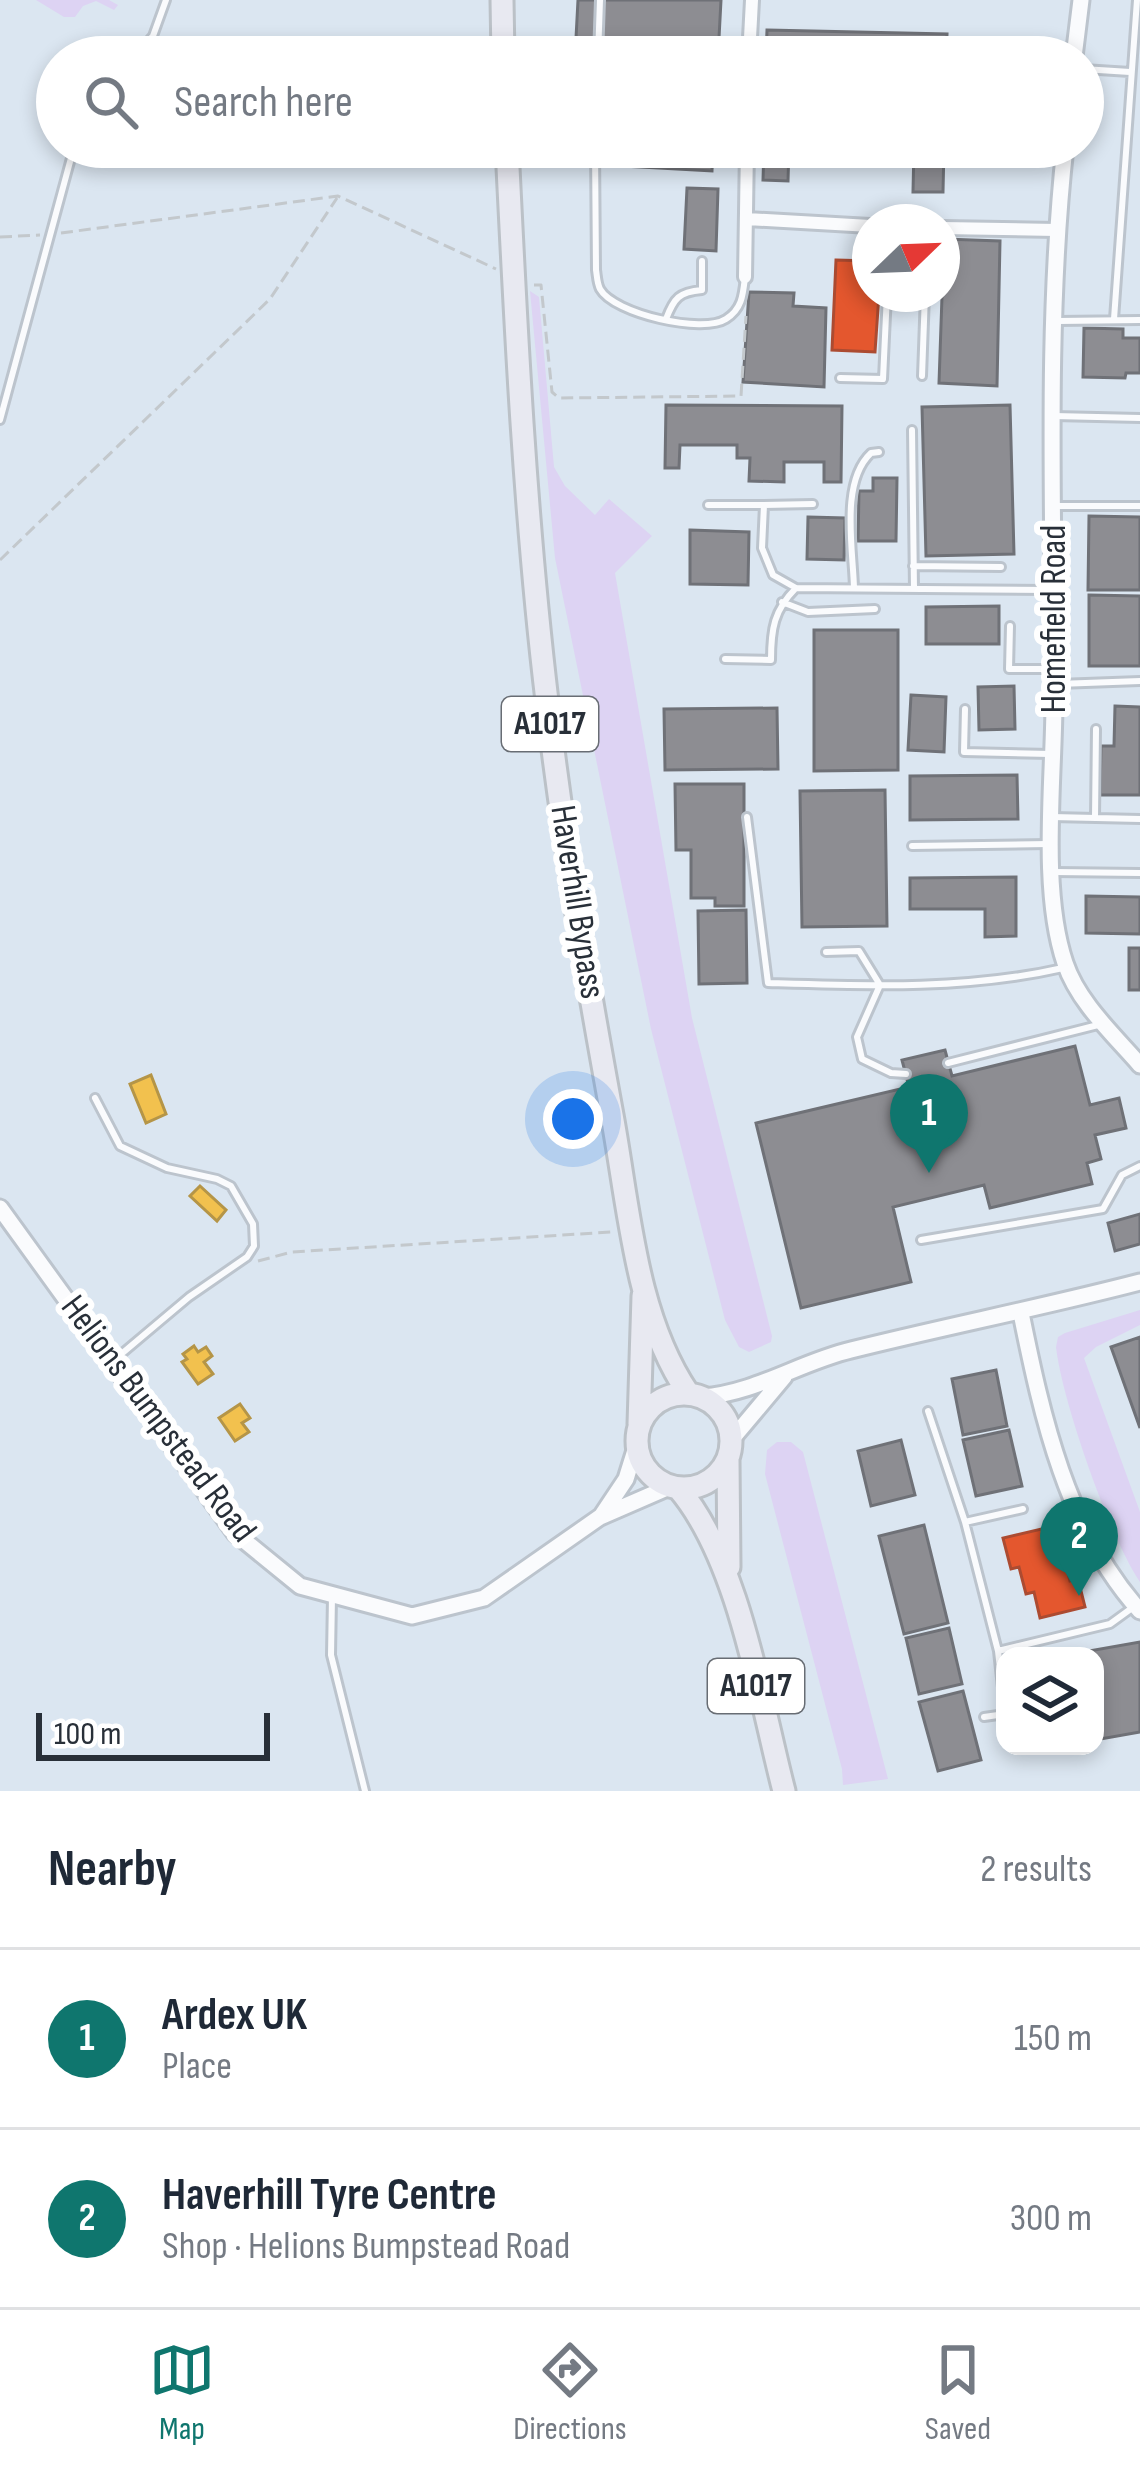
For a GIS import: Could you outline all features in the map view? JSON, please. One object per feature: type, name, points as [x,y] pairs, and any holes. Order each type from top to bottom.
[{"type":"main road","points":[[502,0],[503,36]]},
{"type":"main road","name":"Haverhill Bypass","points":[[508,168],[547,701],[599,1048],[644,1295],[668,1361],[695,1395]]},
{"type":"main road","name":"Haverhill Bypass","points":[[638,1436],[644,1295]]},
{"type":"main road","points":[[695,1395],[723,1413],[730,1449],[713,1479],[690,1489],[673,1488],[653,1478],[642,1464],[638,1436],[658,1400],[695,1395]]},
{"type":"main road","name":"A1017","points":[[728,1581],[730,1449]]},
{"type":"main road","name":"A1017","points":[[673,1488],[699,1513],[728,1581],[784,1791]]},
{"type":"street","points":[[750,36],[752,0]]},
{"type":"street","points":[[1077,36],[1081,0]]},
{"type":"street","points":[[744,279],[747,168]]},
{"type":"street","name":"Homefield Road","points":[[1062,168],[1055,230],[1054,321],[1052,844],[1057,931],[1066,967],[1082,997],[1140,1065]]},
{"type":"street","points":[[747,219],[852,225]]},
{"type":"street","points":[[960,228],[1055,230]]},
{"type":"street","name":"Helions Bumpstead Road","points":[[0,1208],[235,1533],[300,1586],[412,1616],[484,1598],[600,1517],[673,1488]]},
{"type":"street","points":[[695,1395],[742,1391],[846,1351],[1140,1282]]},
{"type":"street","points":[[1021,1313],[1042,1415],[1075,1508],[1138,1609]]},
{"type":"street","points":[[730,1449],[786,1375]]},
{"type":"street","name":"Helions Bumpstead Road","points":[[600,1517],[626,1479],[638,1436]]},
{"type":"lane","points":[[153,36],[166,0]]},
{"type":"lane","points":[[599,36],[600,0]]},
{"type":"lane","points":[[1114,319],[1137,0]]},
{"type":"lane","points":[[1104,70],[1130,72]]},
{"type":"lane","points":[[0,420],[68,168]]},
{"type":"lane","points":[[595,168],[596,270],[600,290],[619,306],[707,327],[721,323],[742,303],[744,279]]},
{"type":"lane","points":[[666,319],[674,300],[684,292],[702,290],[702,261]]},
{"type":"lane","points":[[840,378],[883,379],[886,312]]},
{"type":"lane","points":[[922,376],[924,312]]},
{"type":"lane","points":[[1054,321],[1140,320]]},
{"type":"lane","points":[[1054,416],[1140,418]]},
{"type":"lane","points":[[912,430],[914,589]]},
{"type":"lane","points":[[854,588],[855,477],[864,460],[879,452]]},
{"type":"lane","points":[[708,505],[813,504]]},
{"type":"lane","points":[[764,505],[762,548],[772,575],[796,588],[1053,590]]},
{"type":"lane","points":[[1053,506],[1140,506]]},
{"type":"lane","points":[[914,566],[1000,567]]},
{"type":"lane","points":[[725,659],[771,660],[771,638],[782,602],[796,588]]},
{"type":"lane","points":[[782,602],[808,612],[875,609]]},
{"type":"lane","points":[[1010,626],[1010,668],[1140,681]]},
{"type":"lane","points":[[965,709],[964,752],[1054,754]]},
{"type":"lane","points":[[1095,818],[1096,729]]},
{"type":"lane","points":[[747,817],[768,983],[977,982],[1066,967]]},
{"type":"lane","points":[[1052,817],[1140,819]]},
{"type":"lane","points":[[912,846],[1052,844]]},
{"type":"lane","points":[[1054,872],[1140,872]]},
{"type":"lane","points":[[826,952],[860,951],[880,986]]},
{"type":"lane","points":[[880,986],[857,1037],[862,1059],[891,1073],[906,1074]]},
{"type":"lane","points":[[948,1063],[1104,1024]]},
{"type":"lane","points":[[95,1098],[120,1146],[167,1168],[231,1186],[253,1224],[254,1246],[232,1269],[112,1361]]},
{"type":"lane","points":[[921,1240],[1103,1209],[1122,1174],[1140,1166]]},
{"type":"lane","points":[[928,1411],[965,1522],[997,1647]]},
{"type":"lane","points":[[965,1522],[1022,1509]]},
{"type":"lane","points":[[332,1597],[331,1654],[365,1791]]},
{"type":"lane","points":[[1014,1647],[1109,1624],[1138,1609]]},
{"type":"lane","points":[[984,1717],[996,1715]]},
{"type":"path","points":[[0,560],[270,299],[338,196]]},
{"type":"path","points":[[0,237],[50,235],[338,196],[514,280],[541,285],[552,392],[559,398],[741,396],[748,289],[744,279]]},
{"type":"path","points":[[232,1269],[292,1252],[632,1231]]},
{"type":"shaded area","points":[[36,0],[109,0],[118,5],[114,10],[96,1],[83,6],[75,17],[64,17]]},
{"type":"shaded area","points":[[530,291],[539,297],[554,467],[565,486],[595,515],[609,499],[652,536],[615,573],[692,1018],[772,1336],[771,1342],[749,1352],[739,1347],[725,1320],[651,1029],[555,558]]},
{"type":"shaded area","points":[[1140,1310],[1140,1325],[1084,1358],[1140,1512],[1140,1582],[1089,1468],[1056,1347],[1058,1337],[1065,1333]]},
{"type":"shaded area","points":[[777,1442],[791,1442],[803,1452],[888,1779],[843,1785],[765,1474],[767,1450]]},
{"type":"building: Homes","points":[[151,1075],[166,1114],[146,1123],[130,1084]]},
{"type":"building: Homes","points":[[200,1186],[226,1210],[217,1221],[190,1196]]},
{"type":"building: Homes","points":[[194,1346],[198,1352],[206,1347],[212,1356],[204,1362],[213,1374],[198,1384],[182,1362],[187,1359],[183,1354]]},
{"type":"building: Homes","points":[[240,1404],[250,1418],[242,1423],[249,1432],[235,1441],[219,1418]]},
{"type":"building: Shops","points":[[836,260],[852,260],[852,312],[878,312],[875,352],[832,350]]},
{"type":"building: Shops","points":[[1050,1527],[1057,1556],[1063,1554],[1070,1581],[1078,1579],[1085,1607],[1040,1618],[1034,1592],[1026,1594],[1019,1567],[1011,1569],[1003,1538]]},
{"type":"building: Industry","points":[[578,0],[721,0],[719,36],[576,36]]},
{"type":"building: Industry","points":[[767,30],[947,34],[947,36],[767,36]]},
{"type":"building: Industry","points":[[763,168],[788,168],[788,181],[763,180]]},
{"type":"building: Industry","points":[[914,168],[944,168],[943,192],[913,192]]},
{"type":"building: Industry","points":[[687,188],[718,189],[716,251],[684,249]]},
{"type":"building: Industry","points":[[960,240],[1000,241],[997,386],[939,383],[941,312],[960,312]]},
{"type":"building: Industry","points":[[749,292],[794,293],[793,306],[826,308],[824,387],[743,382]]},
{"type":"building: Industry","points":[[1084,328],[1123,329],[1123,338],[1140,338],[1140,373],[1126,373],[1125,378],[1083,377]]},
{"type":"building: Industry","points":[[666,405],[842,406],[841,482],[824,482],[824,462],[784,462],[784,482],[749,481],[750,458],[737,458],[737,445],[680,445],[679,468],[665,468]]},
{"type":"building: Industry","points":[[1010,405],[1014,554],[926,556],[922,407]]},
{"type":"building: Industry","points":[[873,478],[897,478],[896,541],[858,541],[859,491],[873,491]]},
{"type":"building: Industry","points":[[1089,516],[1140,517],[1140,590],[1088,590]]},
{"type":"building: Industry","points":[[808,517],[845,518],[844,560],[807,559]]},
{"type":"building: Industry","points":[[690,530],[749,532],[748,585],[690,584]]},
{"type":"building: Industry","points":[[1089,595],[1140,596],[1140,666],[1089,666]]},
{"type":"building: Industry","points":[[999,606],[999,644],[926,644],[926,607]]},
{"type":"building: Industry","points":[[814,630],[898,630],[898,770],[814,771]]},
{"type":"building: Industry","points":[[1014,686],[1015,729],[979,730],[978,687]]},
{"type":"building: Industry","points":[[911,695],[946,697],[944,752],[908,750]]},
{"type":"building: Industry","points":[[1115,706],[1140,707],[1140,795],[1100,795],[1101,746],[1114,746]]},
{"type":"building: Industry","points":[[777,708],[778,769],[665,770],[664,709]]},
{"type":"building: Industry","points":[[1017,775],[1018,819],[910,820],[910,776]]},
{"type":"building: Industry","points":[[675,784],[744,784],[744,906],[715,906],[715,898],[691,898],[691,850],[676,850]]},
{"type":"building: Industry","points":[[885,790],[887,926],[802,927],[800,791]]},
{"type":"building: Industry","points":[[1016,877],[1016,936],[985,937],[985,909],[910,909],[910,878]]},
{"type":"building: Industry","points":[[1086,896],[1140,897],[1140,934],[1086,933]]},
{"type":"building: Industry","points":[[746,910],[747,983],[699,984],[698,911]]},
{"type":"building: Industry","points":[[1129,948],[1140,948],[1140,990],[1129,990]]},
{"type":"building: Industry","points":[[1075,1046],[1090,1105],[1119,1098],[1126,1128],[1095,1135],[1101,1159],[1087,1163],[1092,1184],[990,1208],[984,1185],[893,1207],[911,1282],[801,1308],[756,1123],[909,1087],[902,1060],[945,1050],[952,1076]]},
{"type":"building: Industry","points":[[1140,1214],[1140,1244],[1115,1251],[1108,1223]]},
{"type":"building: Industry","points":[[1140,1337],[1140,1428],[1111,1347]]},
{"type":"building: Industry","points":[[996,1370],[1007,1426],[963,1435],[952,1379]]},
{"type":"building: Industry","points":[[1009,1430],[1022,1486],[976,1496],[963,1440]]},
{"type":"building: Industry","points":[[901,1440],[915,1495],[871,1506],[858,1451]]},
{"type":"building: Industry","points":[[924,1525],[948,1623],[904,1634],[879,1536]]},
{"type":"building: Industry","points":[[949,1628],[962,1684],[919,1694],[906,1638]]},
{"type":"building: Industry","points":[[1140,1642],[1140,1732],[1104,1738],[1104,1648]]},
{"type":"building: Industry","points":[[963,1691],[981,1760],[938,1771],[919,1702]]},
{"type":"place","name":"Ardex UK","points":[[929,1173]]},
{"type":"place","name":"Haverhill Tyre Centre","points":[[1079,1596]]}]
